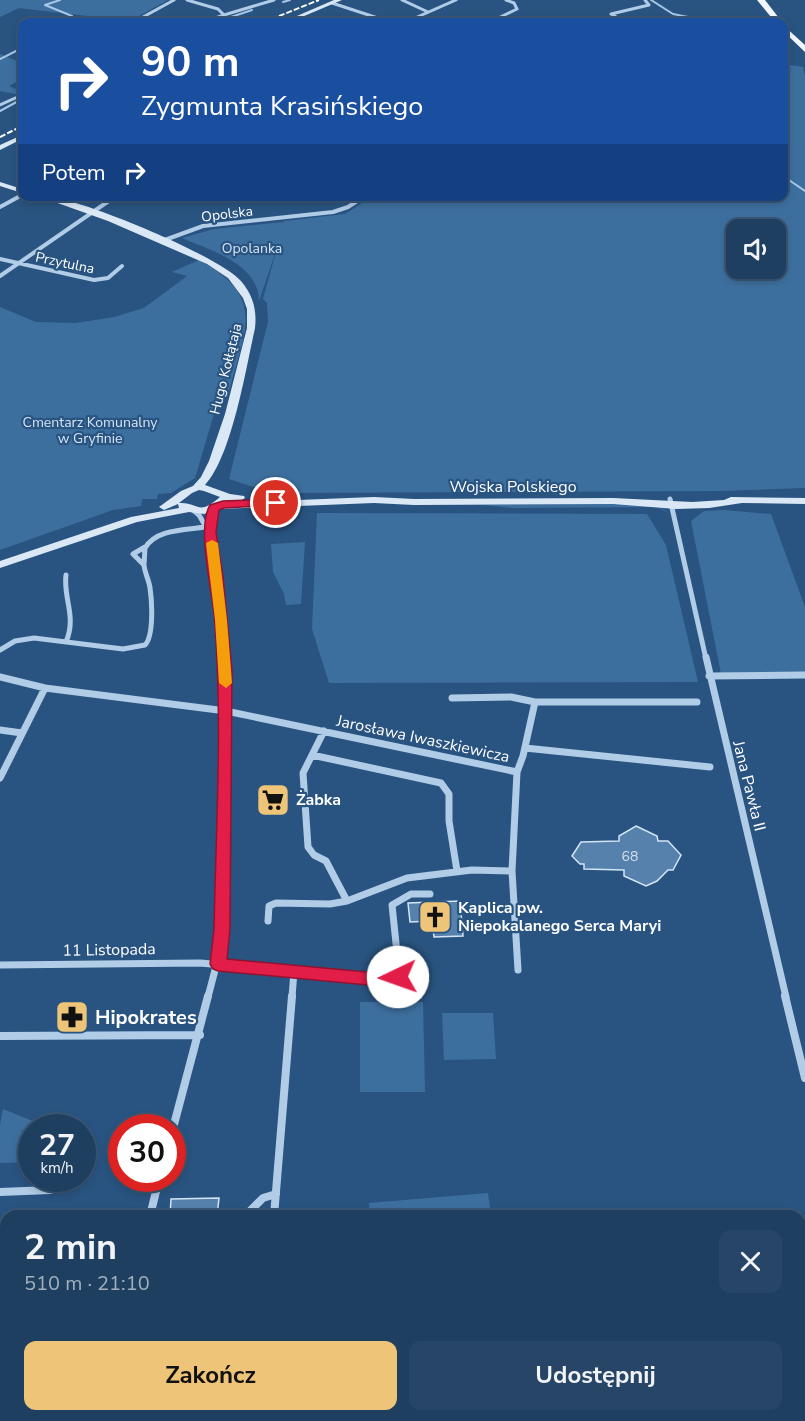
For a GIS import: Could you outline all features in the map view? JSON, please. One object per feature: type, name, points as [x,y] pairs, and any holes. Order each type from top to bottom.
[{"type":"main road","points":[[761,0],[776,18]]},
{"type":"main road","points":[[788,32],[805,50]]},
{"type":"street","points":[[141,18],[174,0]]},
{"type":"street","points":[[188,0],[218,9],[224,15]]},
{"type":"street","points":[[215,18],[274,0]]},
{"type":"street","points":[[296,18],[339,0]]},
{"type":"street","points":[[402,0],[428,12]]},
{"type":"street","points":[[415,18],[456,0]]},
{"type":"street","points":[[498,18],[517,9],[514,3],[506,0]]},
{"type":"street","points":[[618,18],[611,14],[649,5],[645,0]]},
{"type":"street","points":[[332,3],[380,18]]},
{"type":"street","points":[[0,105],[18,97]]},
{"type":"street","points":[[0,148],[18,139]]},
{"type":"street","points":[[0,184],[18,191]]},
{"type":"street","points":[[0,207],[18,196]]},
{"type":"street","name":"Hugo Kołłątaja","points":[[59,201],[94,211],[221,268],[237,282],[249,299],[252,313],[251,328],[214,464],[213,485],[222,500],[216,507]]},
{"type":"street","points":[[0,276],[109,201]]},
{"type":"street","name":"Opolska","points":[[162,241],[203,226],[333,212],[357,201]]},
{"type":"street","name":"Przytulna","points":[[0,259],[94,280],[108,278],[122,266]]},
{"type":"street","name":"Hugo Kołłątaja","points":[[181,498],[186,492],[201,484],[214,464]]},
{"type":"street","name":"Wojska Polskiego","points":[[196,488],[270,503]]},
{"type":"street","points":[[177,1114],[218,964],[222,929],[226,711],[224,645],[207,529],[199,515],[182,505],[181,498]]},
{"type":"street","points":[[0,565],[135,519],[174,504],[181,498]]},
{"type":"street","name":"Jana Pawła II","points":[[670,501],[709,676],[805,1078]]},
{"type":"street","name":"Wojska Polskiego","points":[[191,510],[270,503],[383,505],[414,502],[805,501]]},
{"type":"street","points":[[207,529],[211,513],[216,507]]},
{"type":"street","points":[[135,519],[191,510]]},
{"type":"street","points":[[144,565],[133,554],[145,547],[148,542],[159,536],[207,529]]},
{"type":"street","points":[[0,650],[25,638],[131,650],[147,644],[150,640],[150,600],[144,565],[145,547]]},
{"type":"street","points":[[66,575],[64,589],[70,597],[70,636],[66,642]]},
{"type":"street","points":[[709,676],[805,675]]},
{"type":"street","name":"Jarosława Iwaszkiewicza","points":[[0,677],[45,688],[226,711],[517,772]]},
{"type":"street","points":[[0,778],[45,688]]},
{"type":"street","points":[[452,698],[511,697],[535,702],[697,702]]},
{"type":"street","name":"Jarosława Iwaszkiewicza","points":[[518,970],[512,871],[517,772],[535,702]]},
{"type":"street","points":[[0,730],[22,734]]},
{"type":"street","name":"Jarosława Iwaszkiewicza","points":[[324,731],[303,773],[308,847],[314,855],[326,861],[347,901]]},
{"type":"street","name":"Jarosława Iwaszkiewicza","points":[[525,748],[710,767]]},
{"type":"street","points":[[312,755],[441,783],[449,794],[449,821],[457,872]]},
{"type":"street","points":[[268,921],[269,906],[276,903],[330,904],[347,901],[407,878],[457,872],[512,871]]},
{"type":"street","name":"11 Listopada","points":[[0,965],[218,964],[395,980],[399,972],[392,905],[411,894],[430,894]]},
{"type":"street","points":[[275,1210],[294,971]]},
{"type":"street","points":[[0,1036],[200,1035]]},
{"type":"street","points":[[0,1192],[18,1191]]},
{"type":"street","points":[[151,1210],[156,1192]]},
{"type":"street","points":[[251,1210],[263,1198],[276,1194]]},
{"type":"green space","points":[[0,0],[168,0],[135,18],[104,18],[19,8],[0,17]]},
{"type":"green space","points":[[0,54],[18,61],[18,81],[9,86],[18,90],[18,93],[0,91]]},
{"type":"green space","name":"Opolanka","points":[[788,65],[803,67],[805,76],[805,488],[721,491],[272,493],[229,479],[268,322],[267,303],[263,299],[277,248],[259,301],[257,288],[242,268],[219,253],[182,238],[214,229],[283,222],[283,224],[284,221],[345,214],[365,201],[788,201]]},
{"type":"green space","name":"Cmentarz Komunalny w Gryfinie","points":[[199,260],[220,274],[235,288],[243,302],[246,317],[241,350],[229,391],[219,397],[195,478],[171,493],[158,494],[157,499],[142,499],[141,506],[113,510],[0,550],[0,307],[36,322],[76,323],[114,317],[144,308],[187,276],[172,272]]},
{"type":"green space","points":[[640,504],[656,506],[668,513],[657,507],[513,508],[483,505]]},
{"type":"green space","points":[[724,510],[771,514],[805,607],[805,673],[721,674],[691,521],[704,511]]},
{"type":"green space","points":[[317,513],[647,514],[666,545],[698,682],[329,683],[312,629]]},
{"type":"green space","points":[[305,542],[301,604],[286,605],[284,594],[273,572],[271,544]]},
{"type":"green space","points":[[360,1002],[423,1002],[425,1092],[360,1092]]},
{"type":"green space","points":[[442,1013],[493,1013],[496,1059],[444,1060]]},
{"type":"green space","points":[[3,1109],[18,1115],[18,1162],[0,1163],[0,1125]]},
{"type":"green space","points":[[488,1193],[490,1210],[370,1210],[369,1203]]},
{"type":"building","points":[[636,826],[657,836],[658,841],[668,841],[681,855],[673,870],[668,870],[657,881],[646,886],[624,876],[624,870],[584,869],[584,864],[580,864],[572,856],[581,842],[619,841],[619,836]]},
{"type":"building","name":"Kaplica pw. Niepokalanego Serca Maryi","points":[[460,901],[463,936],[434,937],[432,921],[410,922],[408,903]]},
{"type":"building","points":[[219,1198],[218,1210],[170,1210],[171,1199]]},
{"type":"waterway","points":[[60,0],[45,5],[72,16],[69,18]]},
{"type":"waterway","points":[[283,2],[290,0]]},
{"type":"waterway","points":[[651,0],[673,14],[693,18]]},
{"type":"waterway","points":[[228,18],[252,10]]},
{"type":"waterway","points":[[0,59],[18,50]]},
{"type":"waterway","points":[[0,111],[18,101]]},
{"type":"waterway","points":[[788,179],[805,191]]},
{"type":"railway","points":[[274,18],[319,0]]},
{"type":"railway","points":[[0,137],[18,128]]},
{"type":"slow traffic","points":[[212,543],[226,683]]},
{"type":"place","name":"Żabka","points":[[273,800]]},
{"type":"place","name":"Kaplica pw. Niepokalanego Serca Maryi","points":[[435,917]]},
{"type":"place","name":"Hipokrates","points":[[72,1017]]},
{"type":"route","points":[[276,503],[223,504],[214,508],[211,515],[210,532],[217,577],[226,671],[222,929],[218,964],[389,981],[398,977]]}]
